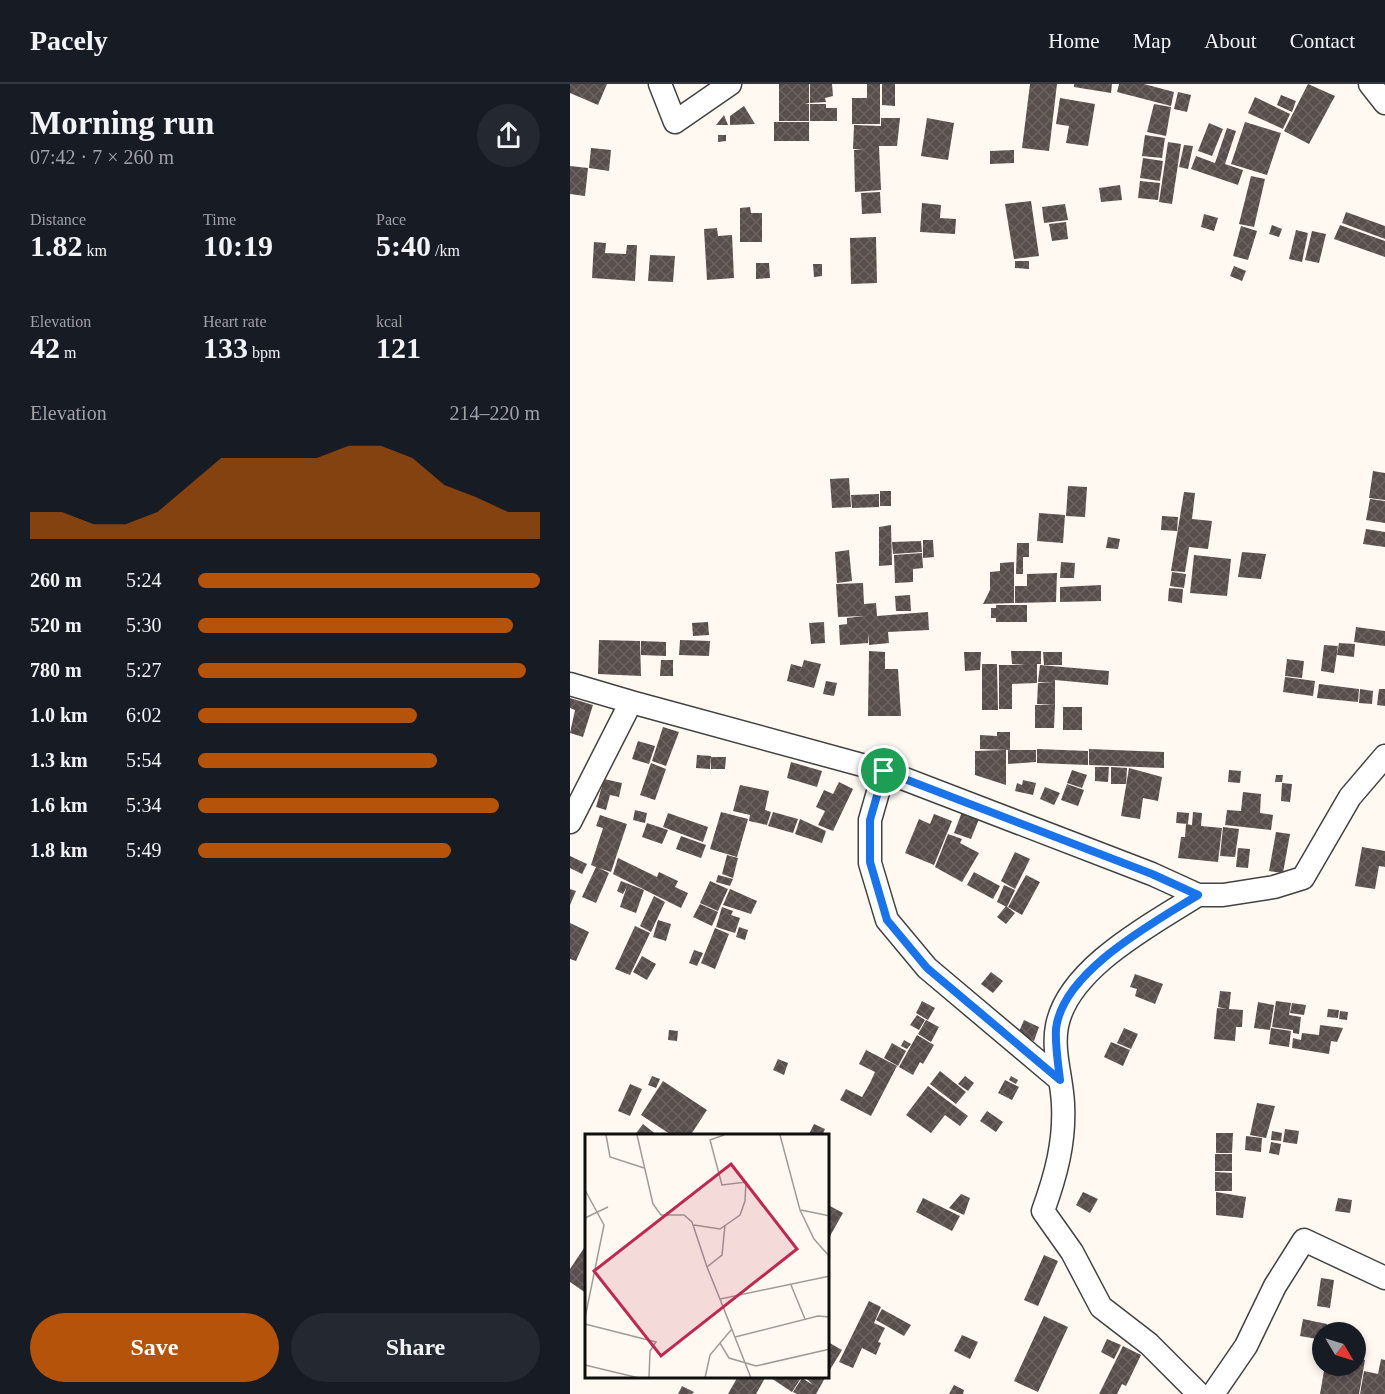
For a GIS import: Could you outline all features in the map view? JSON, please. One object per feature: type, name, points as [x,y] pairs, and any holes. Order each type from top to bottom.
[{"type":"street","points":[[660,84],[675,122],[730,84]]},
{"type":"street","points":[[1370,84],[1385,103]]},
{"type":"street","points":[[570,684],[884,771],[1152,874],[1198,895],[1223,895],[1274,887],[1303,878],[1350,797],[1385,756]]},
{"type":"street","points":[[570,822],[631,702]]},
{"type":"street","points":[[884,771],[870,820],[870,862],[887,920],[927,968],[1060,1080]]},
{"type":"street","points":[[1198,895],[1145,928],[1094,968],[1066,999],[1056,1027],[1063,1103],[1059,1167],[1043,1211],[1072,1252],[1101,1307],[1149,1344],[1199,1394]]},
{"type":"street","points":[[1214,1394],[1246,1346],[1275,1286],[1304,1240],[1385,1278]]},
{"type":"building","points":[[570,84],[607,84],[598,105],[570,93]]},
{"type":"building","points":[[779,84],[809,84],[809,103],[805,103],[809,104],[809,121],[779,121]]},
{"type":"building","points":[[810,84],[832,84],[833,96],[825,98],[826,102],[810,103]]},
{"type":"building","points":[[867,84],[880,84],[880,124],[852,124],[852,98],[867,98]]},
{"type":"building","points":[[882,84],[895,84],[895,106],[882,105]]},
{"type":"building","points":[[1030,84],[1057,84],[1049,151],[1022,148]]},
{"type":"building","points":[[1074,84],[1112,84],[1111,93],[1074,87]]},
{"type":"building","points":[[1119,84],[1144,84],[1174,92],[1171,106],[1117,92]]},
{"type":"building","points":[[1308,84],[1335,96],[1309,144],[1284,131]]},
{"type":"building","points":[[1178,92],[1191,95],[1187,112],[1174,109]]},
{"type":"building","points":[[1281,95],[1296,101],[1292,112],[1277,105]]},
{"type":"building","points":[[1255,97],[1290,114],[1283,129],[1248,113]]},
{"type":"building","points":[[1060,98],[1095,104],[1088,146],[1066,143],[1069,126],[1056,124]]},
{"type":"building","points":[[810,104],[826,104],[826,108],[837,108],[837,121],[810,121]]},
{"type":"building","points":[[1154,104],[1171,107],[1166,136],[1147,132]]},
{"type":"building","points":[[744,106],[755,124],[730,125],[730,116]]},
{"type":"building","points":[[724,115],[728,125],[716,125]]},
{"type":"building","points":[[881,118],[900,118],[897,146],[879,146],[881,190],[855,192],[854,150],[864,149],[853,149],[854,125],[881,126]]},
{"type":"building","points":[[927,118],[954,123],[948,160],[921,156]]},
{"type":"building","points":[[774,122],[809,122],[809,141],[774,141]]},
{"type":"building","points":[[1245,122],[1281,133],[1267,175],[1231,164]]},
{"type":"building","points":[[1209,123],[1223,129],[1212,156],[1198,151]]},
{"type":"building","points":[[1227,128],[1236,131],[1225,164],[1243,170],[1238,185],[1191,169],[1196,156],[1215,163]]},
{"type":"building","points":[[718,135],[726,135],[726,141],[718,142]]},
{"type":"building","points":[[1145,135],[1165,138],[1162,158],[1142,156]]},
{"type":"building","points":[[1168,142],[1181,144],[1172,204],[1159,202]]},
{"type":"building","points":[[1184,145],[1193,146],[1188,169],[1179,167]]},
{"type":"building","points":[[591,148],[611,150],[609,171],[589,168]]},
{"type":"building","points":[[1014,150],[1014,163],[990,164],[990,151]]},
{"type":"building","points":[[1143,158],[1163,161],[1160,181],[1140,178]]},
{"type":"building","points":[[570,166],[588,168],[585,196],[570,194]]},
{"type":"building","points":[[1251,176],[1265,179],[1254,227],[1239,224]]},
{"type":"building","points":[[1140,181],[1160,183],[1158,200],[1138,198]]},
{"type":"building","points":[[1120,185],[1122,200],[1101,202],[1099,188]]},
{"type":"building","points":[[880,192],[881,213],[862,214],[861,193]]},
{"type":"building","points":[[1031,201],[1039,256],[1014,259],[1005,204]]},
{"type":"building","points":[[922,203],[941,205],[940,218],[956,219],[955,234],[920,232]]},
{"type":"building","points":[[1065,204],[1068,220],[1044,223],[1042,207]]},
{"type":"building","points":[[750,207],[751,213],[762,213],[762,242],[740,242],[740,208]]},
{"type":"building","points":[[1346,212],[1385,226],[1385,239],[1342,223]]},
{"type":"building","points":[[1204,214],[1218,218],[1214,231],[1201,227]]},
{"type":"building","points":[[1066,222],[1068,239],[1052,241],[1049,224]]},
{"type":"building","points":[[1272,225],[1282,229],[1279,237],[1269,234]]},
{"type":"building","points":[[1340,225],[1385,241],[1385,257],[1334,239]]},
{"type":"building","points":[[1241,226],[1257,231],[1248,260],[1233,256]]},
{"type":"building","points":[[717,228],[718,236],[732,235],[734,278],[707,280],[704,229]]},
{"type":"building","points":[[1296,230],[1308,233],[1302,262],[1289,259]]},
{"type":"building","points":[[1312,231],[1326,234],[1319,263],[1305,260]]},
{"type":"building","points":[[876,237],[877,283],[851,284],[850,238]]},
{"type":"building","points":[[594,242],[606,243],[605,253],[626,254],[627,245],[637,245],[635,281],[592,278]]},
{"type":"building","points":[[650,255],[675,256],[673,282],[648,281]]},
{"type":"building","points":[[1015,261],[1029,261],[1029,269],[1015,268]]},
{"type":"building","points":[[756,263],[769,263],[770,278],[756,279]]},
{"type":"building","points":[[813,264],[822,264],[822,276],[814,277]]},
{"type":"building","points":[[1234,266],[1246,271],[1242,281],[1230,276]]},
{"type":"building","points":[[1373,471],[1385,473],[1385,500],[1369,498]]},
{"type":"building","points":[[849,478],[851,507],[832,508],[830,479]]},
{"type":"building","points":[[1068,486],[1087,487],[1085,517],[1066,516]]},
{"type":"building","points":[[880,491],[891,491],[891,506],[880,506]]},
{"type":"building","points":[[1184,492],[1195,493],[1192,519],[1212,521],[1208,549],[1189,547],[1185,572],[1171,571]]},
{"type":"building","points":[[879,494],[879,507],[852,508],[851,495]]},
{"type":"building","points":[[1370,499],[1385,501],[1385,523],[1366,520]]},
{"type":"building","points":[[1039,513],[1065,515],[1063,543],[1037,541]]},
{"type":"building","points":[[1162,516],[1178,517],[1177,531],[1161,530]]},
{"type":"building","points":[[891,525],[892,565],[879,566],[879,527]]},
{"type":"building","points":[[1366,529],[1385,532],[1385,547],[1363,544]]},
{"type":"building","points":[[1108,537],[1120,539],[1118,549],[1106,548]]},
{"type":"building","points":[[923,540],[933,540],[934,557],[923,558]]},
{"type":"building","points":[[921,541],[922,552],[893,554],[892,542]]},
{"type":"building","points":[[1017,543],[1029,543],[1029,557],[1023,557],[1023,574],[1016,574]]},
{"type":"building","points":[[849,550],[852,581],[837,583],[835,552]]},
{"type":"building","points":[[1242,552],[1266,554],[1261,579],[1238,577]]},
{"type":"building","points":[[922,553],[923,568],[913,569],[913,582],[895,583],[894,555]]},
{"type":"building","points":[[1194,555],[1231,559],[1227,596],[1190,593]]},
{"type":"building","points":[[1014,562],[1014,603],[983,604],[990,590],[990,572],[1000,571],[1000,563]]},
{"type":"building","points":[[1061,562],[1075,563],[1074,578],[1060,578]]},
{"type":"building","points":[[1172,572],[1186,574],[1184,588],[1170,586]]},
{"type":"building","points":[[1057,573],[1056,602],[1015,603],[1015,586],[1027,586],[1027,574]]},
{"type":"building","points":[[863,583],[864,604],[876,603],[877,616],[928,612],[929,630],[888,632],[889,643],[869,645],[869,634],[868,643],[840,645],[839,625],[847,624],[847,618],[864,616],[838,617],[836,584]]},
{"type":"building","points":[[1101,585],[1101,601],[1060,602],[1060,587]]},
{"type":"building","points":[[1169,588],[1183,589],[1182,603],[1168,601]]},
{"type":"building","points":[[910,595],[911,611],[896,611],[895,596]]},
{"type":"building","points":[[996,605],[1027,605],[1027,622],[996,622],[996,618],[991,618],[991,608],[996,608]]},
{"type":"building","points":[[708,622],[709,635],[693,636],[692,623]]},
{"type":"building","points":[[824,622],[825,643],[811,644],[809,623]]},
{"type":"building","points":[[1356,627],[1385,631],[1385,646],[1354,642]]},
{"type":"building","points":[[599,640],[640,641],[641,676],[598,674]]},
{"type":"building","points":[[680,640],[710,641],[709,656],[679,655]]},
{"type":"building","points":[[641,641],[666,642],[666,656],[641,655]]},
{"type":"building","points":[[1339,643],[1355,644],[1354,657],[1337,655]]},
{"type":"building","points":[[1324,645],[1338,646],[1334,673],[1321,671]]},
{"type":"building","points":[[869,651],[885,652],[885,669],[898,669],[901,716],[868,716]]},
{"type":"building","points":[[1011,651],[1041,651],[1041,664],[1037,664],[1037,683],[1012,684],[1012,709],[999,709],[999,665],[1026,665],[1012,664]]},
{"type":"building","points":[[964,652],[981,652],[980,670],[965,671]]},
{"type":"building","points":[[1043,652],[1062,652],[1062,665],[1044,665]]},
{"type":"building","points":[[1287,659],[1304,661],[1302,678],[1285,676]]},
{"type":"building","points":[[661,660],[673,660],[673,676],[660,676]]},
{"type":"building","points":[[804,660],[821,664],[814,688],[787,681],[791,664],[802,667]]},
{"type":"building","points":[[982,664],[997,664],[998,710],[982,710]]},
{"type":"building","points":[[1040,665],[1109,671],[1108,685],[1055,680],[1055,705],[1037,704],[1038,683],[1052,683],[1038,682]]},
{"type":"building","points":[[1285,677],[1315,681],[1313,696],[1283,692]]},
{"type":"building","points":[[826,681],[837,683],[834,696],[823,694]]},
{"type":"building","points":[[1319,684],[1359,689],[1358,702],[1317,698]]},
{"type":"building","points":[[1360,689],[1373,691],[1372,704],[1359,703]]},
{"type":"building","points":[[1379,689],[1385,689],[1385,706],[1377,705]]},
{"type":"building","points":[[570,698],[593,705],[583,737],[570,733],[575,710],[570,708]]},
{"type":"building","points":[[1035,705],[1055,705],[1054,728],[1035,728]]},
{"type":"building","points":[[1063,707],[1082,707],[1082,730],[1063,730]]},
{"type":"building","points":[[663,727],[679,732],[666,766],[652,761]]},
{"type":"building","points":[[997,732],[1010,732],[1010,750],[980,749],[980,735],[997,736]]},
{"type":"building","points":[[638,741],[655,746],[649,764],[632,759]]},
{"type":"building","points":[[1037,749],[1088,751],[1088,765],[1037,763]]},
{"type":"building","points":[[1089,749],[1164,752],[1164,768],[1089,765]]},
{"type":"building","points":[[1006,750],[1006,785],[975,775],[975,751]]},
{"type":"building","points":[[1008,750],[1036,750],[1036,762],[1008,764]]},
{"type":"building","points":[[697,755],[711,756],[710,769],[696,768]]},
{"type":"building","points":[[711,757],[726,757],[725,769],[711,769]]},
{"type":"building","points":[[791,762],[822,771],[817,787],[787,778]]},
{"type":"building","points":[[651,763],[666,769],[655,800],[640,795]]},
{"type":"building","points":[[1095,767],[1109,767],[1108,782],[1095,781]]},
{"type":"building","points":[[1111,767],[1127,768],[1126,784],[1111,784]]},
{"type":"building","points":[[1129,768],[1162,777],[1158,801],[1143,798],[1140,819],[1121,816]]},
{"type":"building","points":[[1072,770],[1087,775],[1082,788],[1067,783]]},
{"type":"building","points":[[1229,770],[1241,771],[1240,783],[1228,782]]},
{"type":"building","points":[[1276,775],[1283,775],[1282,782],[1275,782]]},
{"type":"building","points":[[604,779],[622,783],[619,797],[610,795],[606,810],[596,807]]},
{"type":"building","points":[[1023,780],[1036,783],[1033,795],[1015,791],[1017,783],[1022,785]]},
{"type":"building","points":[[839,782],[853,789],[833,831],[818,825],[825,811],[816,807],[824,790],[833,794]]},
{"type":"building","points":[[1282,783],[1292,784],[1290,802],[1281,801]]},
{"type":"building","points":[[1067,784],[1084,790],[1078,806],[1061,800]]},
{"type":"building","points":[[740,785],[769,791],[765,810],[771,812],[767,825],[749,821],[750,815],[733,811]]},
{"type":"building","points":[[1045,787],[1060,793],[1054,805],[1040,799]]},
{"type":"building","points":[[1243,792],[1261,794],[1260,813],[1273,815],[1271,830],[1225,825],[1227,810],[1241,811]]},
{"type":"building","points":[[635,810],[647,813],[645,823],[633,820]]},
{"type":"building","points":[[721,812],[748,819],[737,857],[710,849]]},
{"type":"building","points":[[773,812],[798,819],[793,833],[768,826]]},
{"type":"building","points":[[962,812],[979,819],[971,839],[954,833]]},
{"type":"building","points":[[1177,812],[1189,813],[1188,824],[1176,823]]},
{"type":"building","points":[[1193,812],[1202,813],[1201,826],[1222,828],[1218,862],[1178,858],[1181,837],[1185,837],[1186,824],[1192,825]]},
{"type":"building","points":[[668,813],[708,827],[703,842],[663,827]]},
{"type":"building","points":[[934,814],[952,821],[934,865],[905,853],[919,819],[930,824]]},
{"type":"building","points":[[600,815],[627,824],[611,872],[599,868],[609,873],[596,903],[582,897],[596,867],[591,865],[603,828],[596,826]]},
{"type":"building","points":[[800,819],[826,831],[822,843],[795,834]]},
{"type":"building","points":[[647,823],[668,830],[662,844],[642,837]]},
{"type":"building","points":[[1223,827],[1239,829],[1235,857],[1220,856]]},
{"type":"building","points":[[1276,832],[1290,834],[1283,873],[1269,871]]},
{"type":"building","points":[[948,834],[962,839],[960,843],[979,853],[962,882],[935,867]]},
{"type":"building","points":[[681,836],[706,845],[701,858],[676,849]]},
{"type":"building","points":[[1362,847],[1385,851],[1385,867],[1379,866],[1375,889],[1355,886]]},
{"type":"building","points":[[1238,848],[1250,849],[1248,868],[1236,867]]},
{"type":"building","points":[[1015,852],[1030,859],[1015,889],[1001,881]]},
{"type":"building","points":[[727,855],[738,858],[733,878],[722,874]]},
{"type":"building","points":[[570,856],[587,864],[582,874],[570,868]]},
{"type":"building","points":[[618,858],[657,877],[659,872],[678,881],[675,887],[688,893],[681,908],[613,874]]},
{"type":"building","points":[[974,872],[1000,886],[993,899],[967,885]]},
{"type":"building","points":[[718,875],[733,879],[730,886],[716,882]]},
{"type":"building","points":[[1026,875],[1040,882],[1022,915],[1008,907]]},
{"type":"building","points":[[621,881],[644,890],[636,913],[620,907],[627,886],[623,894],[617,891]]},
{"type":"building","points":[[710,881],[728,889],[718,911],[700,903]]},
{"type":"building","points":[[1004,885],[1015,890],[1007,907],[997,902]]},
{"type":"building","points":[[570,889],[576,891],[570,905]]},
{"type":"building","points":[[730,889],[757,901],[751,914],[723,905]]},
{"type":"building","points":[[654,896],[665,902],[651,932],[640,926]]},
{"type":"building","points":[[700,904],[718,912],[712,926],[693,917]]},
{"type":"building","points":[[1006,906],[1015,913],[1006,924],[997,917]]},
{"type":"building","points":[[722,907],[733,911],[731,915],[740,918],[735,933],[716,927]]},
{"type":"building","points":[[658,920],[671,924],[666,941],[653,937]]},
{"type":"building","points":[[570,923],[589,932],[576,961],[570,959]]},
{"type":"building","points":[[635,926],[650,933],[630,975],[615,969]]},
{"type":"building","points":[[739,927],[748,930],[745,940],[736,937]]},
{"type":"building","points":[[715,928],[729,934],[715,969],[701,963]]},
{"type":"building","points":[[694,950],[703,953],[697,966],[689,963]]},
{"type":"building","points":[[642,956],[656,964],[647,980],[633,972]]},
{"type":"building","points":[[991,972],[1003,981],[993,993],[981,984]]},
{"type":"building","points":[[1135,974],[1163,984],[1155,1004],[1135,996],[1137,989],[1130,987]]},
{"type":"building","points":[[1220,991],[1231,992],[1229,1009],[1243,1010],[1242,1027],[1236,1027],[1235,1041],[1214,1039],[1217,1008],[1227,1009],[1218,1007]]},
{"type":"building","points":[[922,1001],[935,1008],[928,1020],[916,1013]]},
{"type":"building","points":[[1276,1001],[1291,1003],[1289,1015],[1301,1017],[1299,1034],[1293,1033],[1293,1030],[1272,1027]]},
{"type":"building","points":[[1258,1002],[1274,1005],[1270,1030],[1254,1028]]},
{"type":"building","points":[[1292,1003],[1306,1005],[1304,1015],[1290,1013]]},
{"type":"building","points":[[1328,1009],[1339,1010],[1338,1018],[1327,1017]]},
{"type":"building","points":[[1340,1011],[1348,1012],[1347,1020],[1339,1019]]},
{"type":"building","points":[[917,1015],[925,1020],[919,1030],[910,1025]]},
{"type":"building","points":[[926,1020],[939,1027],[931,1042],[918,1034]]},
{"type":"building","points":[[1024,1020],[1039,1027],[1034,1041],[1018,1034]]},
{"type":"building","points":[[1320,1025],[1343,1028],[1337,1042],[1331,1041],[1329,1054],[1292,1048],[1293,1038],[1301,1040],[1302,1033],[1319,1035]]},
{"type":"building","points":[[1124,1028],[1138,1034],[1131,1049],[1117,1043]]},
{"type":"building","points":[[1271,1028],[1291,1031],[1289,1047],[1269,1044]]},
{"type":"building","points":[[669,1030],[678,1031],[677,1041],[668,1040]]},
{"type":"building","points":[[917,1035],[934,1045],[923,1064],[920,1062],[913,1075],[899,1067]]},
{"type":"building","points":[[904,1040],[911,1044],[907,1049],[901,1046]]},
{"type":"building","points":[[1111,1042],[1130,1050],[1123,1066],[1104,1057]]},
{"type":"building","points":[[892,1043],[906,1051],[898,1066],[884,1058]]},
{"type":"building","points":[[866,1050],[897,1066],[871,1116],[840,1100],[846,1089],[862,1097],[870,1083],[875,1072],[859,1064]]},
{"type":"building","points":[[778,1059],[788,1063],[784,1075],[773,1070]]},
{"type":"building","points":[[940,1071],[966,1092],[956,1104],[930,1084]]},
{"type":"building","points":[[652,1076],[660,1079],[656,1088],[648,1085]]},
{"type":"building","points":[[965,1076],[974,1083],[968,1091],[958,1084]]},
{"type":"building","points":[[1011,1076],[1018,1080],[1016,1084],[1009,1080]]},
{"type":"building","points":[[1005,1080],[1019,1087],[1012,1100],[998,1093]]},
{"type":"building","points":[[663,1081],[707,1110],[691,1134],[670,1134],[641,1115]]},
{"type":"building","points":[[630,1084],[642,1089],[630,1116],[618,1111]]},
{"type":"building","points":[[928,1086],[968,1116],[960,1126],[945,1115],[931,1133],[906,1115]]},
{"type":"building","points":[[1257,1103],[1275,1106],[1266,1138],[1250,1135]]},
{"type":"building","points":[[987,1111],[1003,1122],[996,1132],[980,1121]]},
{"type":"building","points":[[643,1124],[656,1134],[636,1134]]},
{"type":"building","points":[[814,1124],[825,1129],[823,1134],[809,1134]]},
{"type":"building","points":[[1285,1129],[1299,1131],[1297,1144],[1283,1142]]},
{"type":"building","points":[[1272,1131],[1282,1133],[1281,1141],[1271,1140]]},
{"type":"building","points":[[1216,1133],[1233,1133],[1232,1153],[1216,1153]]},
{"type":"building","points":[[1246,1136],[1262,1138],[1261,1152],[1245,1150]]},
{"type":"building","points":[[1271,1142],[1281,1144],[1279,1155],[1269,1153]]},
{"type":"building","points":[[1215,1154],[1232,1154],[1232,1171],[1215,1171]]},
{"type":"building","points":[[1215,1172],[1232,1173],[1232,1191],[1215,1191]]},
{"type":"building","points":[[1083,1192],[1098,1199],[1090,1213],[1076,1205]]},
{"type":"building","points":[[1216,1192],[1246,1197],[1243,1218],[1216,1215]]},
{"type":"building","points":[[961,1194],[970,1198],[964,1215],[949,1208]]},
{"type":"building","points":[[923,1198],[960,1216],[952,1231],[916,1212]]},
{"type":"building","points":[[1338,1198],[1352,1200],[1350,1213],[1335,1211]]},
{"type":"building","points":[[830,1206],[843,1213],[830,1236]]},
{"type":"building","points":[[585,1246],[585,1292],[570,1282],[570,1269]]},
{"type":"building","points":[[1044,1255],[1058,1261],[1038,1306],[1024,1300]]},
{"type":"building","points":[[1321,1278],[1334,1280],[1330,1308],[1317,1306]]},
{"type":"building","points":[[869,1301],[881,1307],[874,1323],[885,1328],[878,1342],[881,1343],[876,1355],[862,1348],[853,1368],[839,1362]]},
{"type":"building","points":[[882,1309],[911,1325],[904,1336],[876,1320]]},
{"type":"building","points":[[1044,1316],[1068,1327],[1038,1392],[1014,1381]]},
{"type":"building","points":[[1303,1319],[1317,1322],[1312,1322],[1312,1338],[1300,1336]]},
{"type":"building","points":[[962,1335],[978,1342],[970,1359],[954,1351]]},
{"type":"building","points":[[1107,1339],[1121,1345],[1114,1359],[1101,1352]]},
{"type":"building","points":[[830,1343],[842,1350],[830,1370]]},
{"type":"building","points":[[1123,1346],[1141,1355],[1126,1386],[1122,1384],[1117,1394],[1099,1394]]},
{"type":"building","points":[[1381,1359],[1385,1360],[1385,1394],[1360,1394],[1366,1371],[1378,1374]]},
{"type":"building","points":[[1323,1376],[1362,1376],[1359,1394],[1320,1394]]},
{"type":"building","points":[[736,1379],[764,1379],[756,1394],[728,1394]]},
{"type":"building","points":[[772,1379],[800,1379],[792,1392]]},
{"type":"building","points":[[801,1379],[813,1385],[807,1379],[824,1379],[816,1394],[793,1392]]},
{"type":"building","points":[[954,1385],[964,1390],[963,1394],[949,1394]]},
{"type":"building","points":[[682,1386],[694,1392],[678,1394]]},
{"type":"route","points":[[884,771],[1152,874],[1198,895],[1145,928],[1094,968],[1066,999],[1056,1027],[1056,1051],[1060,1080],[927,968],[887,920],[870,862],[870,820],[884,771]]}]
